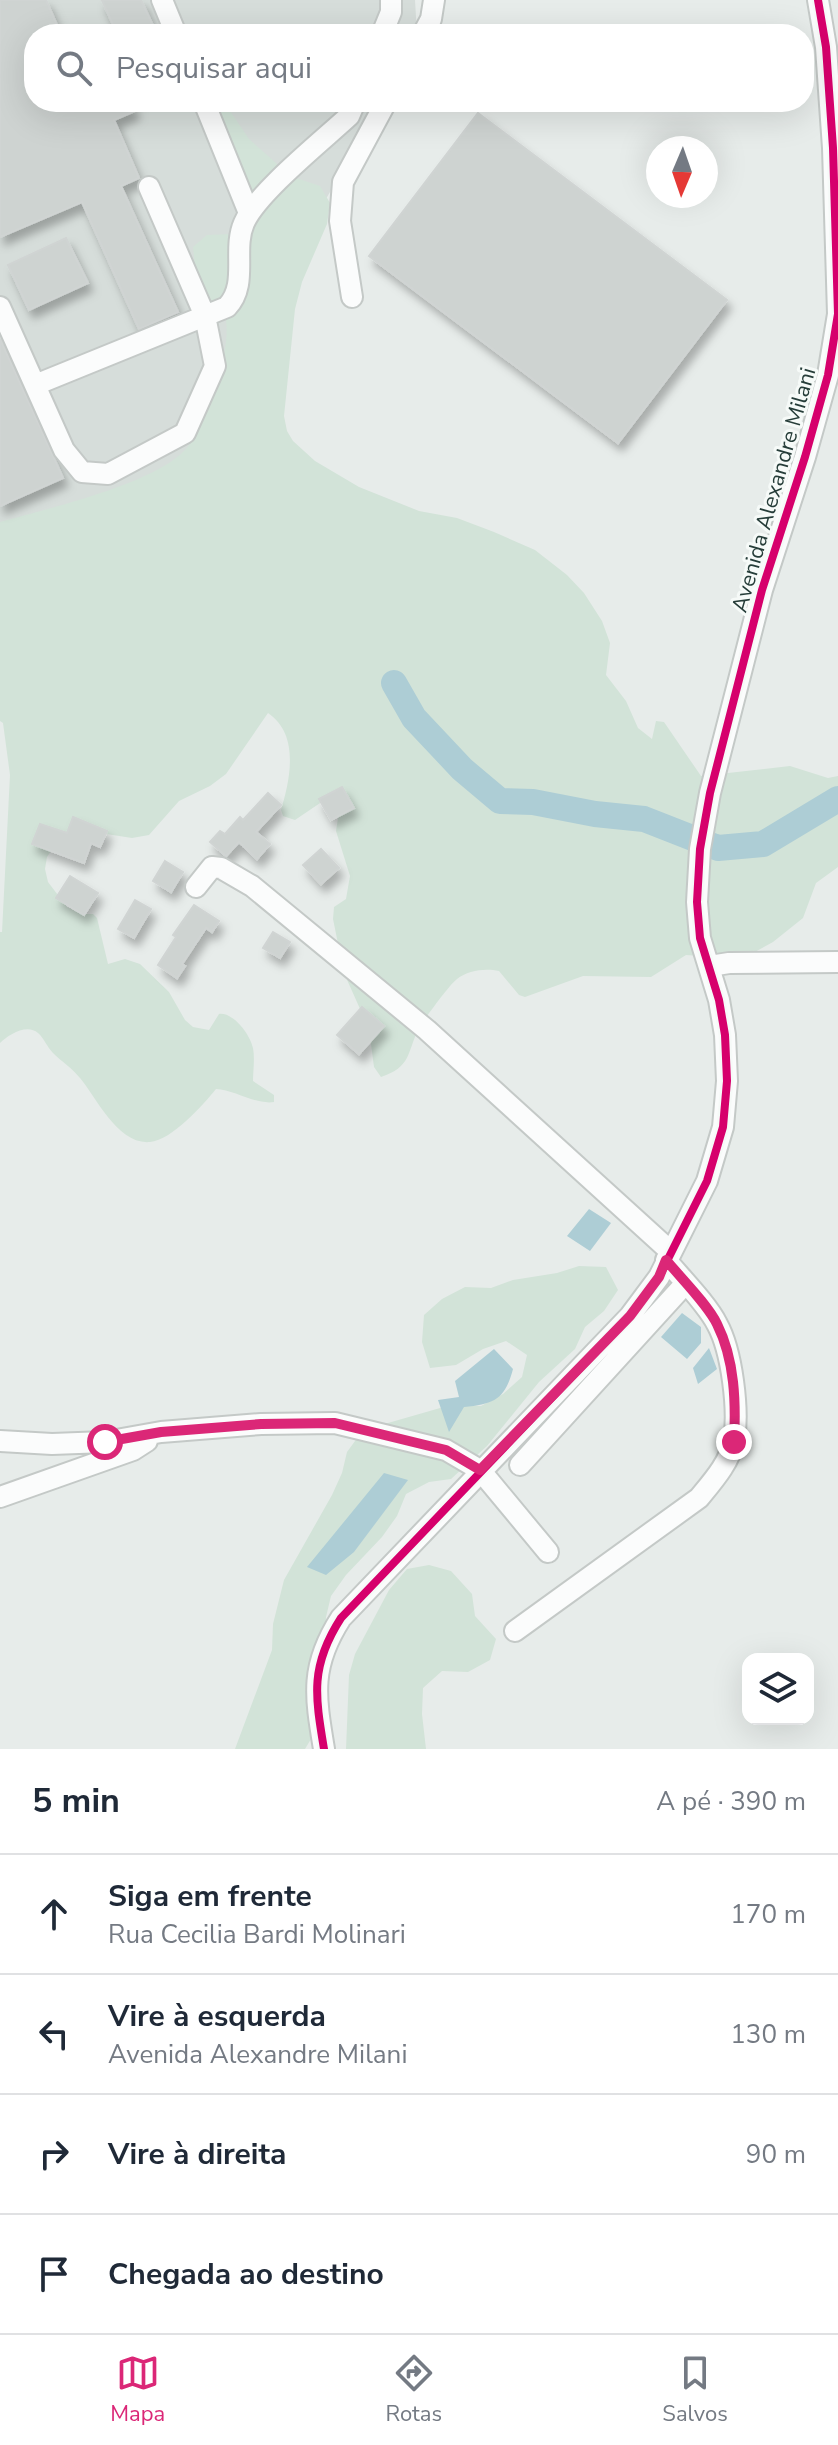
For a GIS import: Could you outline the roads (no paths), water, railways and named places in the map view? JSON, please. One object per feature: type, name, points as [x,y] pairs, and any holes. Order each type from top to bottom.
[{"type":"street","points":[[162,0],[172,24]]},
{"type":"street","points":[[386,24],[391,12],[391,0]]},
{"type":"street","points":[[428,24],[434,0]]},
{"type":"street","name":"Avenida Alexandre Milani","points":[[324,1749],[317,1691],[318,1664],[328,1638],[341,1618],[630,1316],[659,1277],[707,1181],[723,1127],[727,1081],[725,1035],[710,966],[700,938],[697,902],[700,849],[710,793],[762,590],[828,375],[838,314],[832,49],[818,0]]},
{"type":"street","points":[[208,112],[249,213]]},
{"type":"street","points":[[35,385],[227,307],[235,299],[238,287],[242,226],[254,205],[351,112]]},
{"type":"street","points":[[352,297],[340,221],[343,182],[381,112]]},
{"type":"street","points":[[0,307],[64,450],[82,472],[108,474],[185,433],[215,366],[205,316],[149,187]]},
{"type":"street","points":[[196,887],[212,867],[221,868],[252,886],[427,1030],[668,1256],[685,1284],[717,1324],[731,1367],[736,1408],[734,1442],[718,1476],[699,1498],[515,1631]]},
{"type":"street","points":[[710,966],[838,962]]},
{"type":"street","points":[[520,1465],[685,1284]]},
{"type":"street","points":[[0,1441],[52,1444],[105,1442],[161,1432],[261,1424],[335,1423],[446,1450],[480,1470],[548,1552]]},
{"type":"street","points":[[0,1497],[133,1450],[161,1432]]},
{"type":"water","points":[[589,1209],[611,1223],[590,1251],[567,1236]]},
{"type":"water","points":[[682,1313],[701,1327],[701,1343],[687,1359],[661,1337]]},
{"type":"water","points":[[709,1348],[717,1369],[698,1384],[693,1368]]},
{"type":"water","points":[[494,1349],[513,1369],[506,1387],[491,1402],[464,1407],[449,1432],[438,1400],[459,1397],[455,1381]]},
{"type":"water","points":[[384,1473],[408,1480],[354,1552],[326,1575],[307,1567]]},
{"type":"waterway","points":[[394,683],[414,718],[462,769],[500,801],[533,802],[595,814],[644,819],[718,848],[763,844],[838,799]]}]
